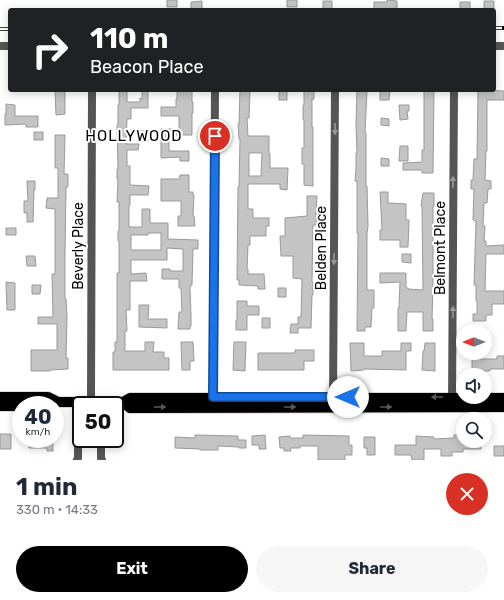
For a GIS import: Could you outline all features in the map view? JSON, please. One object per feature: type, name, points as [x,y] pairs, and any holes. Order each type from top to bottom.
[{"type":"main road","points":[[0,397],[12,397]]},
{"type":"main road","points":[[124,403],[130,408],[213,402],[452,402],[504,398]]},
{"type":"main road","points":[[452,402],[504,407]]},
{"type":"main road","points":[[0,406],[12,406]]},
{"type":"street","name":"Beverly Place","points":[[90,396],[92,92]]},
{"type":"street","points":[[213,402],[215,92]]},
{"type":"street","name":"Belden Place","points":[[333,402],[335,92]]},
{"type":"street","name":"Belmont Place","points":[[452,402],[454,92]]},
{"type":"street","points":[[77,460],[78,448]]},
{"type":"street","points":[[101,448],[102,460]]},
{"type":"building","points":[[167,0],[177,0],[177,7],[167,7]]},
{"type":"building","points":[[287,0],[297,0],[297,7],[287,7]]},
{"type":"building","points":[[387,0],[397,1],[397,8],[374,8],[374,2],[387,2]]},
{"type":"building","points":[[202,1],[202,8],[191,8],[191,2]]},
{"type":"building","points":[[323,1],[332,1],[332,8],[323,8]]},
{"type":"building","points":[[484,1],[494,1],[494,8],[484,8]]},
{"type":"building","points":[[460,2],[470,2],[470,8],[460,8]]},
{"type":"building","points":[[504,91],[504,100],[487,100],[487,151],[485,180],[491,181],[491,189],[488,189],[487,203],[484,203],[483,226],[485,226],[484,241],[486,241],[486,246],[504,245],[504,254],[486,254],[485,291],[504,291],[504,304],[492,304],[492,315],[486,315],[486,321],[473,321],[473,314],[477,314],[476,285],[474,285],[476,221],[473,220],[474,189],[471,189],[471,180],[473,180],[474,159],[477,159],[478,92]]},
{"type":"building","points":[[55,92],[65,92],[65,114],[56,115]]},
{"type":"building","points":[[119,92],[127,92],[127,102],[140,102],[140,98],[142,99],[142,92],[148,92],[148,108],[131,108],[131,119],[127,119],[126,144],[139,144],[138,150],[127,150],[127,166],[130,166],[130,185],[149,186],[148,195],[130,195],[129,227],[142,227],[142,209],[150,209],[150,223],[168,223],[168,239],[198,240],[198,249],[193,249],[192,285],[190,288],[190,329],[178,329],[179,312],[182,312],[179,279],[162,279],[162,269],[170,269],[170,271],[183,271],[183,249],[167,248],[167,260],[131,260],[131,274],[146,273],[147,281],[130,281],[130,310],[126,310],[127,331],[125,331],[125,351],[145,351],[145,342],[154,342],[153,352],[164,352],[164,358],[169,358],[169,370],[113,370],[113,352],[115,352],[115,342],[117,342],[117,273],[119,273],[119,202],[117,202]],"holes":[[[161,233],[161,250],[131,250],[131,235]]]},
{"type":"building","points":[[177,92],[192,92],[192,135],[169,135],[169,151],[189,151],[189,161],[180,161],[180,157],[161,158],[161,129],[179,129],[179,116],[161,116],[161,107],[176,107]]},
{"type":"building","points":[[240,92],[250,92],[249,118],[247,118],[248,136],[269,136],[270,168],[288,168],[287,190],[280,189],[280,184],[248,184],[248,209],[253,209],[253,218],[269,218],[269,226],[266,226],[266,236],[250,236],[250,245],[248,245],[248,274],[264,274],[265,289],[258,289],[258,286],[239,285],[239,280],[237,280],[240,139],[238,124]],"holes":[[[249,153],[262,153],[261,176],[249,176]]]},
{"type":"building","points":[[279,92],[287,92],[287,100],[279,100]]},
{"type":"building","points":[[304,92],[314,92],[314,99],[312,99],[313,186],[304,185],[302,148],[304,148]]},
{"type":"building","points":[[357,92],[367,92],[365,133],[368,226],[367,290],[374,290],[374,308],[372,308],[371,327],[365,327],[365,331],[357,331],[358,233],[357,181],[355,181],[357,153]]},
{"type":"building","points":[[380,92],[390,92],[389,100],[380,100]]},
{"type":"building","points":[[424,92],[434,92],[433,173],[422,173],[422,170],[403,170],[403,163],[422,162],[422,150],[424,150]]},
{"type":"building","points":[[6,104],[15,105],[15,116],[38,116],[38,127],[26,127],[26,124],[5,125]]},
{"type":"building","points":[[399,105],[409,105],[409,111],[407,111],[408,119],[400,120]]},
{"type":"building","points":[[381,118],[389,119],[389,126],[381,125]]},
{"type":"building","points":[[140,131],[148,131],[148,141],[139,141]]},
{"type":"building","points":[[34,132],[43,132],[43,140],[34,140]]},
{"type":"building","points":[[55,135],[65,135],[64,174],[68,174],[68,187],[66,187],[65,299],[67,317],[66,358],[68,358],[68,369],[31,371],[31,350],[57,350],[57,324],[38,324],[38,317],[53,317],[52,274],[55,274],[55,209],[46,208],[47,198],[58,198],[58,168],[55,168]]},
{"type":"building","points":[[400,146],[408,146],[408,161],[399,161]]},
{"type":"building","points":[[381,158],[389,159],[389,166],[381,166]]},
{"type":"building","points":[[180,175],[189,175],[189,192],[193,192],[194,195],[193,216],[195,226],[178,226],[178,216],[181,216],[181,201],[161,201],[161,179],[179,179]]},
{"type":"building","points":[[27,181],[35,181],[33,222],[27,222],[27,213],[24,213],[24,201],[28,201]]},
{"type":"building","points":[[380,192],[388,192],[388,203],[406,204],[406,220],[409,220],[408,247],[400,247],[400,240],[380,240],[380,230],[382,230]]},
{"type":"building","points":[[423,193],[434,193],[433,331],[423,331],[423,312],[407,312],[406,331],[398,331],[400,282],[380,283],[380,273],[406,273],[406,288],[423,290],[421,206]]},
{"type":"building","points":[[307,196],[317,196],[317,225],[313,225],[313,295],[311,328],[298,328],[298,333],[290,333],[291,324],[298,324],[298,317],[301,317],[302,279],[293,278],[293,256],[281,256],[280,236],[285,236],[285,218],[307,216]]},
{"type":"building","points":[[6,228],[16,228],[16,235],[6,235]]},
{"type":"building","points":[[402,254],[411,254],[411,263],[402,262]]},
{"type":"building","points":[[26,256],[35,256],[36,266],[27,266]]},
{"type":"building","points":[[6,282],[15,283],[15,310],[7,310]]},
{"type":"building","points":[[32,285],[41,285],[40,294],[32,294]]},
{"type":"building","points":[[278,288],[286,288],[286,297],[278,297]]},
{"type":"building","points":[[237,301],[247,301],[247,306],[259,306],[259,315],[247,315],[247,330],[236,330]]},
{"type":"building","points":[[139,305],[149,305],[148,319],[167,319],[167,328],[139,327]]},
{"type":"building","points":[[262,318],[270,318],[270,328],[262,328]]},
{"type":"building","points":[[181,342],[193,342],[194,361],[190,361],[190,370],[182,370]]},
{"type":"building","points":[[234,342],[246,342],[245,371],[233,370]]},
{"type":"building","points":[[350,343],[364,343],[364,356],[382,356],[382,351],[401,351],[401,343],[411,343],[411,351],[406,351],[406,370],[364,369],[351,371]]},
{"type":"building","points":[[425,343],[435,343],[435,371],[422,370]]},
{"type":"building","points":[[295,350],[314,350],[314,361],[304,361],[304,370],[258,370],[258,353],[295,353]]},
{"type":"building","points":[[497,356],[504,356],[504,369],[472,368],[472,360],[497,359]]},
{"type":"building","points":[[0,434],[11,434],[11,449],[0,449]]},
{"type":"building","points":[[195,435],[238,436],[238,440],[246,440],[246,448],[218,446],[218,450],[200,450],[175,448],[175,437],[195,438]]},
{"type":"building","points":[[265,435],[266,449],[259,449],[259,445],[252,445],[252,436]]},
{"type":"building","points":[[303,435],[349,436],[349,445],[352,445],[352,455],[345,455],[345,460],[318,460],[318,446],[300,446],[300,448],[290,448],[291,451],[284,451],[284,448],[280,448],[279,437],[290,436],[290,438],[303,438]]},
{"type":"building","points":[[454,435],[456,435],[456,448],[481,449],[463,449],[463,452],[452,452],[452,456],[441,456],[441,449],[424,449],[424,460],[412,460],[411,455],[395,455],[395,445],[416,445],[416,436],[434,437],[434,439],[454,438]]},
{"type":"building","points":[[364,437],[375,437],[375,455],[367,455],[367,448],[364,448]]},
{"type":"building","points":[[494,446],[504,446],[504,456],[494,456]]},
{"type":"building","points":[[47,448],[53,448],[53,451],[47,451]]},
{"type":"railway","points":[[496,28],[504,28]]},
{"type":"railway","points":[[0,29],[8,29]]},
{"type":"district","name":"HOLLYWOOD","points":[[134,136]]},
{"type":"route","points":[[215,136],[213,397],[348,397]]}]
